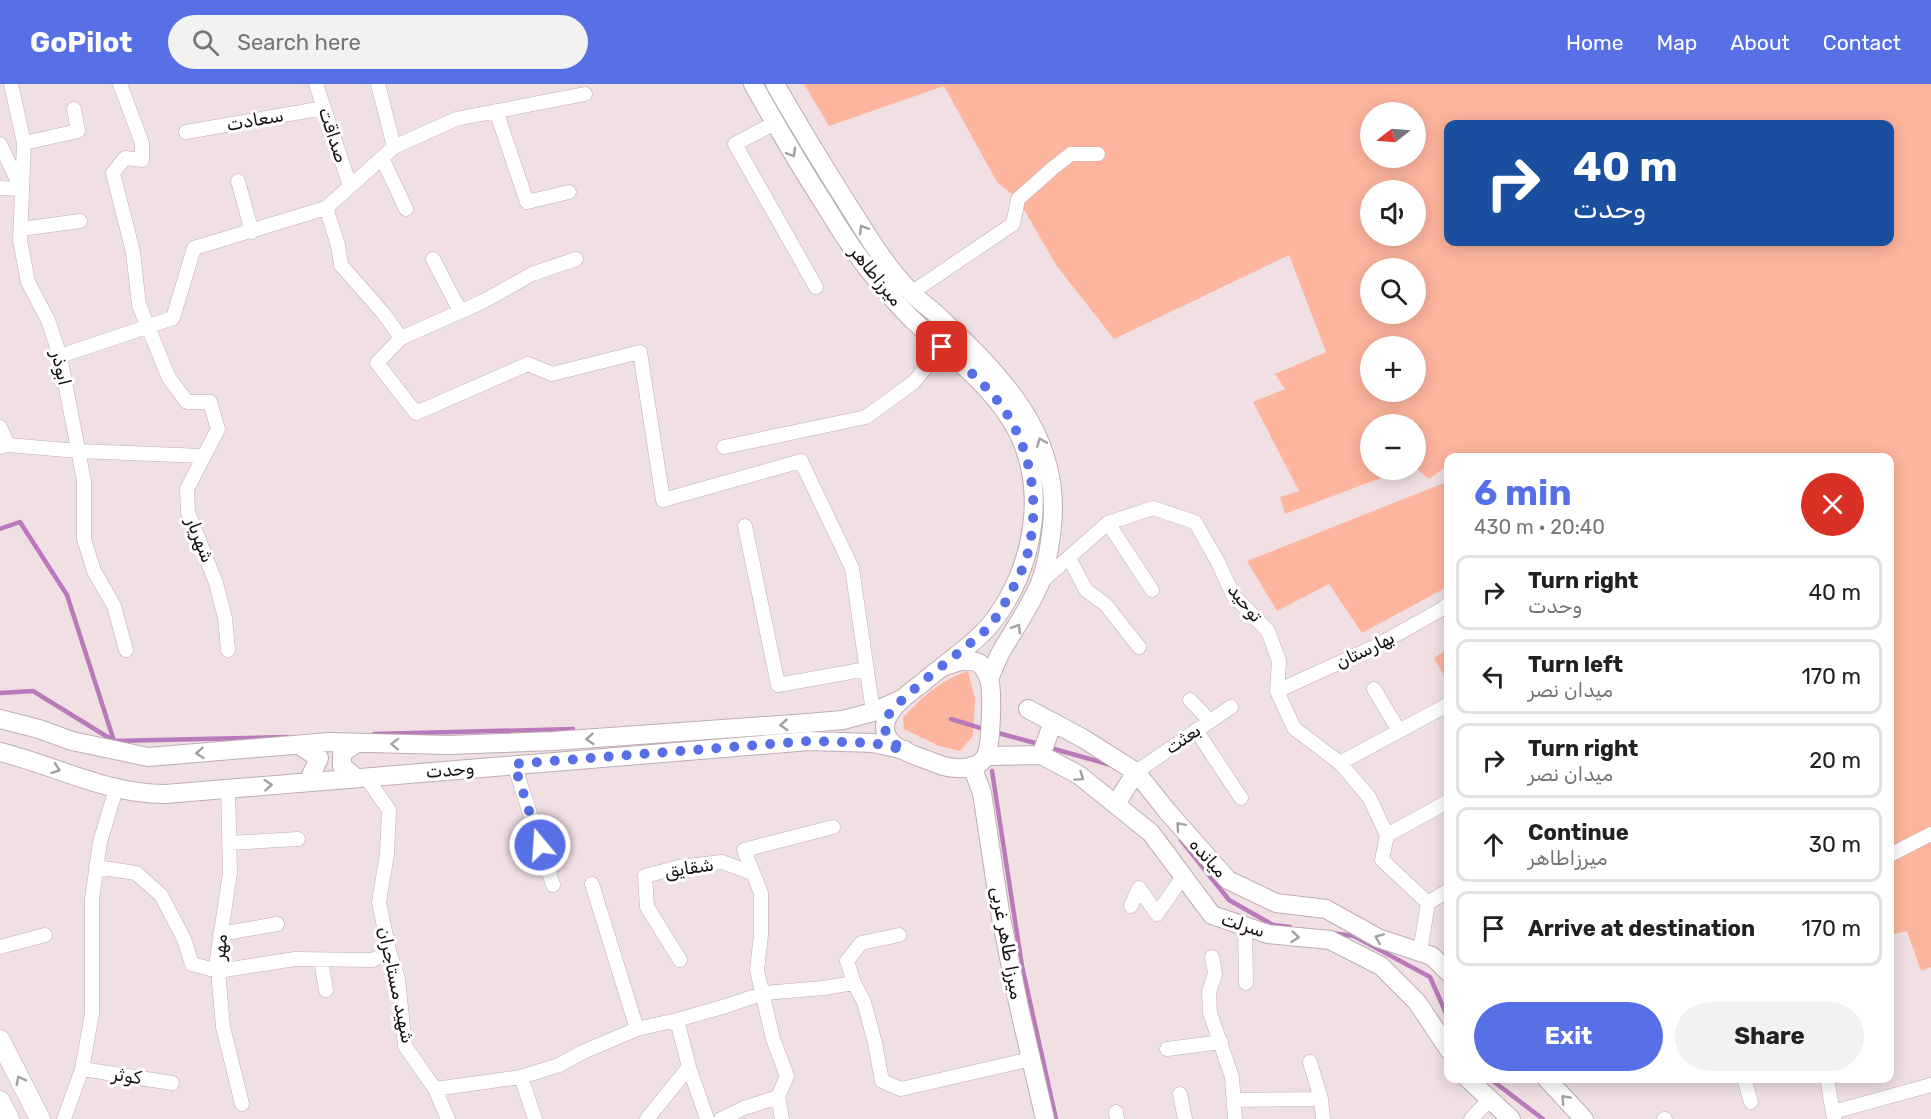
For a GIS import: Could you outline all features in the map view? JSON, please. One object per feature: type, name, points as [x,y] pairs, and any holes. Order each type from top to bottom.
[{"type":"main road","name":"میرزاطاهر","points":[[753,84],[841,231],[866,267],[914,321],[993,397],[1010,417],[1021,442],[1029,467],[1033,496],[1028,552],[1005,604],[989,626],[942,667]]},
{"type":"main road","name":"میرزاطاهر","points":[[775,84],[809,144],[877,252],[911,293],[979,356],[1008,387],[1037,432],[1048,460],[1053,493],[1050,547],[1041,582],[1027,612],[1002,652],[989,679]]},
{"type":"main road","points":[[961,661],[979,663],[989,679],[992,694],[988,746],[979,761],[962,768],[945,767],[893,744],[886,734],[885,721],[891,710],[942,667],[961,661]]},
{"type":"main road","name":"وحدت","points":[[0,719],[39,729],[72,741],[148,757],[299,744],[449,745],[554,741],[807,723],[843,720],[873,712],[902,699]]},
{"type":"main road","name":"میانده","points":[[1028,709],[1084,739],[1133,776],[1228,880],[1276,903],[1326,909],[1378,938],[1431,956],[1444,968]]},
{"type":"main road","points":[[1044,749],[1053,723]]},
{"type":"main road","name":"وحدت","points":[[0,752],[28,758],[116,789],[144,794],[165,794],[809,741],[873,743],[904,750]]},
{"type":"main road","points":[[357,743],[342,753],[342,766],[361,778]]},
{"type":"main road","points":[[299,744],[319,758],[308,782]]},
{"type":"main road","name":"سرلت","points":[[979,761],[1044,749],[1151,833],[1182,878],[1212,915],[1268,934],[1330,940],[1381,966],[1417,1002],[1444,1042]]},
{"type":"main road","name":"میرزا طاهر غربی","points":[[979,761],[1001,918],[1044,1119]]},
{"type":"main road","points":[[1116,804],[1133,776]]},
{"type":"main road","points":[[0,1040],[40,1119]]},
{"type":"main road","points":[[1472,1083],[1511,1119]]},
{"type":"main road","points":[[1551,1083],[1584,1119]]},
{"type":"main road","points":[[0,1101],[9,1119]]},
{"type":"street","name":"ابوذر","points":[[11,84],[24,143],[20,240],[28,282],[48,320],[60,356],[84,481],[84,539],[94,571],[114,606],[126,650]]},
{"type":"street","points":[[120,84],[142,143],[142,160],[125,158],[113,173],[133,252],[139,305],[148,326]]},
{"type":"street","name":"صداقت","points":[[316,84],[350,186]]},
{"type":"street","points":[[378,84],[394,147]]},
{"type":"street","points":[[60,356],[173,318],[194,248],[326,208],[394,147],[456,119],[585,94]]},
{"type":"street","name":"سعادت","points":[[186,132],[324,108]]},
{"type":"street","points":[[24,143],[78,131],[74,109]]},
{"type":"street","points":[[496,111],[527,202],[569,192]]},
{"type":"street","points":[[775,123],[735,144],[816,287]]},
{"type":"street","points":[[0,144],[21,189],[0,189]]},
{"type":"street","points":[[911,293],[1013,224],[1018,199],[1071,154],[1098,154]]},
{"type":"street","points":[[382,158],[406,209]]},
{"type":"street","points":[[238,181],[252,232]]},
{"type":"street","points":[[326,208],[338,245],[341,265],[384,314],[400,338]]},
{"type":"street","points":[[21,229],[80,221]]},
{"type":"street","points":[[433,259],[460,311]]},
{"type":"street","points":[[576,259],[532,274],[483,301],[400,338],[377,363],[416,413],[528,364],[552,374],[640,352],[663,500],[801,461],[852,568],[873,712]]},
{"type":"street","name":"شهریار","points":[[148,326],[169,378],[186,402],[210,402],[218,429],[187,489],[188,512],[216,583],[225,618],[228,650]]},
{"type":"street","points":[[724,447],[866,417],[914,382],[942,347]]},
{"type":"street","points":[[0,427],[4,446],[203,456]]},
{"type":"street","name":"توحید","points":[[1041,582],[1108,523],[1153,508],[1195,522],[1233,594],[1268,631],[1279,661],[1277,691],[1294,729],[1340,763],[1369,797],[1387,835],[1382,860],[1428,903]]},
{"type":"street","points":[[1108,523],[1152,590]]},
{"type":"street","points":[[745,526],[778,685],[867,669]]},
{"type":"street","points":[[1069,558],[1086,590],[1106,605],[1139,647]]},
{"type":"street","name":"بهارستان","points":[[1277,691],[1376,646],[1444,607]]},
{"type":"street","points":[[1374,689],[1399,731]]},
{"type":"street","points":[[1190,700],[1210,721]]},
{"type":"street","name":"بعثت","points":[[1133,776],[1231,707]]},
{"type":"street","points":[[1340,763],[1444,707]]},
{"type":"street","points":[[1196,730],[1241,798]]},
{"type":"street","points":[[514,764],[553,885]]},
{"type":"street","name":"شهید مستاجران","points":[[361,778],[389,810],[387,854],[379,902],[389,951],[398,979],[405,1046],[435,1089],[446,1118]]},
{"type":"street","name":"مهر","points":[[228,788],[230,873],[217,959],[223,1027],[242,1104]]},
{"type":"street","points":[[64,1119],[82,1069],[92,1014],[92,899],[100,842],[116,789]]},
{"type":"street","points":[[1387,835],[1444,804]]},
{"type":"street","points":[[782,1119],[778,1097],[787,1076],[773,1039],[758,969],[761,935],[760,893],[744,850],[833,827]]},
{"type":"street","points":[[1894,853],[1931,834]]},
{"type":"street","points":[[229,843],[298,839]]},
{"type":"street","name":"شقایق","points":[[680,960],[647,907],[645,876],[679,867],[722,862],[752,873]]},
{"type":"street","points":[[96,867],[136,873],[161,895],[184,939],[192,964],[218,971],[295,959],[373,960],[389,951]]},
{"type":"street","points":[[1131,906],[1139,888],[1157,914],[1182,878]]},
{"type":"street","points":[[592,884],[637,1029]]},
{"type":"street","points":[[1420,952],[1428,903],[1444,893]]},
{"type":"street","points":[[220,934],[277,924]]},
{"type":"street","points":[[1245,926],[1246,983]]},
{"type":"street","points":[[0,947],[45,935]]},
{"type":"street","points":[[898,935],[861,944],[847,961],[854,983],[864,1002],[882,1081],[901,1089],[1030,1059]]},
{"type":"street","points":[[1212,957],[1215,974],[1209,992],[1210,1013],[1232,1077],[1235,1119]]},
{"type":"street","points":[[321,960],[326,990]]},
{"type":"street","points":[[435,1089],[521,1077],[559,1065],[637,1029],[677,1020],[764,993],[854,983]]},
{"type":"street","points":[[677,1020],[689,1067],[707,1119]]},
{"type":"street","points":[[1167,1049],[1221,1042]]},
{"type":"street","points":[[1310,1062],[1321,1099],[1323,1119]]},
{"type":"street","points":[[647,1119],[689,1067]]},
{"type":"street","name":"کوثر","points":[[82,1069],[172,1083]]},
{"type":"street","points":[[521,1077],[535,1119]]},
{"type":"street","points":[[1745,1083],[1751,1102]]},
{"type":"street","points":[[1828,1083],[1834,1116],[1931,1085]]},
{"type":"street","points":[[1180,1094],[1185,1119]]},
{"type":"street","points":[[721,1119],[744,1108],[778,1097]]},
{"type":"street","points":[[1234,1100],[1321,1099]]},
{"type":"street","points":[[1470,1119],[1489,1100]]},
{"type":"shaded area","points":[[804,84],[1931,84],[1931,967],[1921,971],[1907,931],[1894,934],[1894,453],[1444,453],[1444,468],[1429,479],[1426,476],[1426,414],[1360,414],[1360,480],[1375,480],[1285,514],[1280,497],[1299,491],[1253,402],[1285,389],[1275,374],[1326,352],[1289,255],[1114,339],[1056,265],[1018,199],[997,182],[944,86],[829,126]]},
{"type":"shaded area","points":[[1444,483],[1444,589],[1362,633],[1329,584],[1277,611],[1247,561]]},
{"type":"shaded area","points":[[1444,651],[1444,676],[1434,658]]},
{"type":"shaded area","points":[[968,671],[975,699],[973,736],[960,751],[939,746],[904,729],[903,718],[925,696],[948,680]]},
{"type":"waterway","points":[[0,529],[20,522],[67,595],[114,741]]},
{"type":"waterway","points":[[0,693],[33,691],[114,741],[288,737]]},
{"type":"waterway","points":[[951,719],[987,730]]},
{"type":"waterway","points":[[374,734],[573,729]]},
{"type":"waterway","points":[[998,733],[1039,744]]},
{"type":"waterway","points":[[1047,747],[1111,765]]},
{"type":"waterway","points":[[992,771],[1022,966],[1056,1119]]},
{"type":"waterway","points":[[1181,840],[1229,900],[1273,925],[1290,927]]},
{"type":"waterway","points":[[1331,933],[1354,936],[1430,977],[1444,1009]]},
{"type":"waterway","points":[[1496,1083],[1543,1119]]},
{"type":"route","points":[[540,845],[514,764],[809,741],[873,743],[904,750],[893,744],[886,734],[885,721],[891,710],[989,626],[1005,604],[1018,578],[1028,552],[1032,522],[1033,496],[1029,467],[1010,417],[964,367],[942,347]]}]
